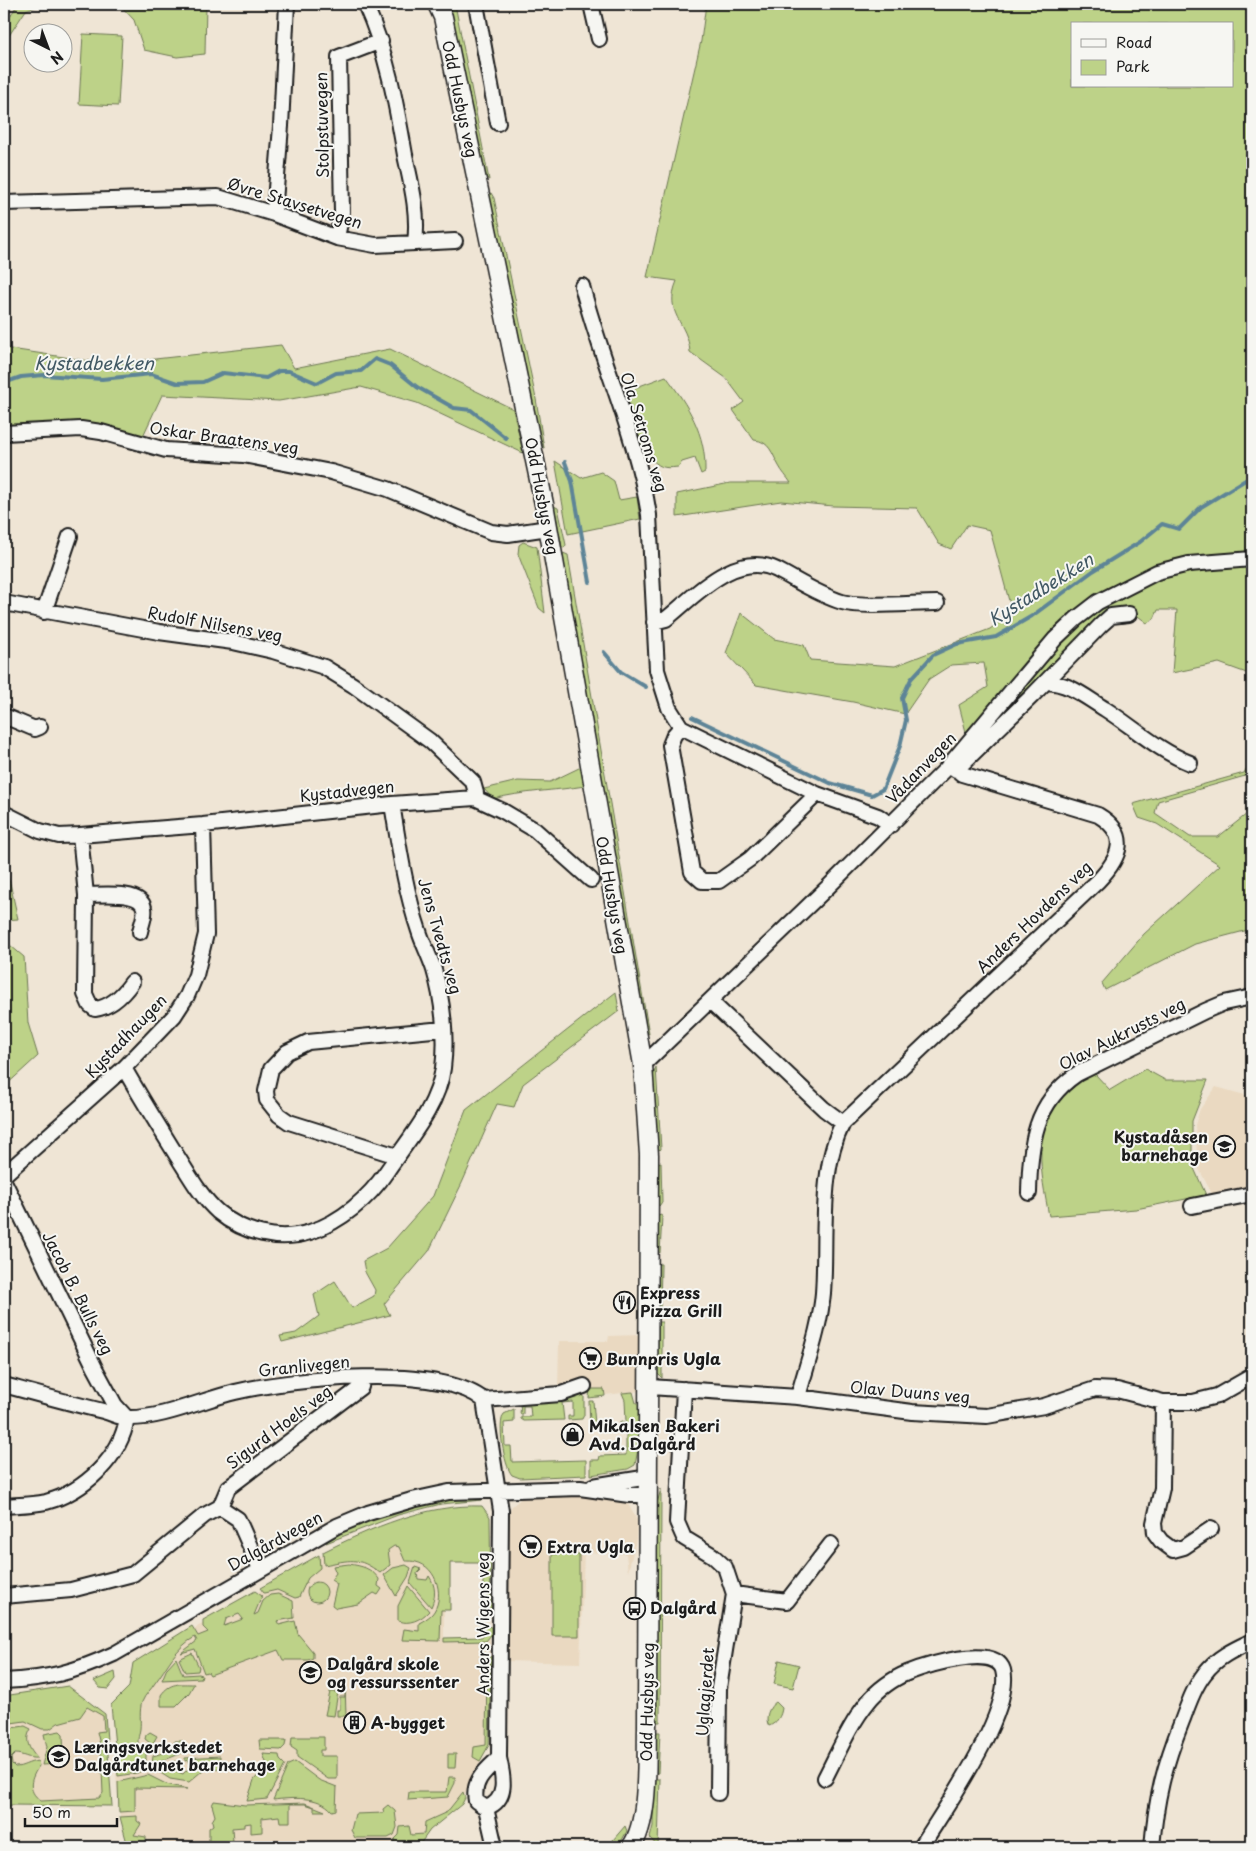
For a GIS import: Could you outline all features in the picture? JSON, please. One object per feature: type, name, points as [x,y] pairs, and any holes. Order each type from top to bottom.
[{"type":"street","points":[[365,4],[381,41],[387,63],[412,191],[417,227],[415,242]]},
{"type":"street","name":"Odd Husbys veg","points":[[437,4],[443,17],[548,528],[643,1065],[649,1155],[650,1477],[645,1800],[639,1831],[631,1847]]},
{"type":"street","points":[[476,4],[498,122]]},
{"type":"street","points":[[591,4],[599,40]]},
{"type":"street","points":[[274,214],[291,5]]},
{"type":"street","name":"Stolpstuvegen","points":[[337,238],[342,212],[339,56],[381,41]]},
{"type":"street","name":"Øvre Stavsetvegen","points":[[4,203],[218,197],[274,214],[337,238],[375,245],[455,241]]},
{"type":"street","name":"Ola Setroms veg","points":[[582,286],[594,331],[624,419],[646,492],[649,515],[657,670],[669,708],[681,727]]},
{"type":"street","name":"Oskar Braatens veg","points":[[4,433],[81,429],[101,432],[166,450],[243,455],[331,472],[388,489],[491,532],[508,534],[548,528]]},
{"type":"street","points":[[44,612],[70,536]]},
{"type":"street","name":"Vådanvegen","points":[[953,767],[1055,639],[1098,602],[1157,572],[1189,564],[1252,559]]},
{"type":"street","points":[[654,622],[666,619],[724,574],[748,565],[762,565],[774,569],[843,602],[937,603]]},
{"type":"street","name":"Rudolf Nilsens veg","points":[[4,603],[159,632],[233,642],[273,651],[324,667],[353,685],[430,742],[473,782],[476,793],[475,798]]},
{"type":"street","name":"Vådanvegen","points":[[643,1065],[891,825],[1046,682],[1101,625],[1112,616],[1128,614]]},
{"type":"street","points":[[1046,682],[1061,683],[1072,688],[1124,720],[1170,755],[1190,763]]},
{"type":"street","points":[[4,716],[35,728],[40,727]]},
{"type":"street","points":[[817,794],[750,859],[719,881],[702,881],[692,872],[670,745],[674,735],[681,727],[817,794],[878,816],[891,825]]},
{"type":"street","name":"Anders Hovdens veg","points":[[798,1397],[817,1329],[823,1295],[829,1166],[834,1140],[843,1122],[1098,881],[1115,859],[1118,847],[1117,831],[1113,825],[1098,815],[962,774],[953,767]]},
{"type":"street","name":"Kystadvegen","points":[[4,814],[40,831],[59,836],[202,825],[392,804],[475,798],[503,810],[535,830],[592,880]]},
{"type":"street","name":"Jens Tvedts veg","points":[[124,1068],[197,1188],[218,1212],[244,1228],[269,1237],[303,1234],[327,1226],[359,1202],[378,1184],[432,1102],[438,1088],[444,1057],[443,1029],[434,970],[419,931],[404,872],[392,804]]},
{"type":"street","name":"Kystadhaugen","points":[[4,1175],[124,1068],[174,1016],[187,996],[196,975],[206,934],[202,825]]},
{"type":"street","points":[[80,835],[86,895],[85,994],[90,1005],[95,1009],[111,1004],[132,982]]},
{"type":"street","points":[[86,895],[133,896],[142,902],[145,910],[140,932]]},
{"type":"street","name":"Olav Aukrusts veg","points":[[1028,1193],[1030,1155],[1035,1131],[1049,1099],[1062,1084],[1077,1074],[1205,1011],[1224,1003],[1252,997]]},
{"type":"street","points":[[710,1001],[824,1109],[843,1122]]},
{"type":"street","points":[[397,1156],[316,1132],[284,1118],[267,1100],[266,1090],[271,1069],[287,1052],[308,1042],[443,1029]]},
{"type":"street","name":"Jacob B. Bulls veg","points":[[4,1181],[95,1368],[115,1405],[127,1418]]},
{"type":"street","points":[[1192,1206],[1252,1194]]},
{"type":"street","name":"Olav Duuns veg","points":[[650,1387],[798,1397],[944,1415],[1007,1414],[1044,1406],[1095,1389],[1117,1390],[1163,1402],[1193,1402],[1216,1396],[1252,1376]]},
{"type":"street","name":"Granlivegen","points":[[4,1385],[127,1418],[148,1416],[236,1392],[316,1380],[362,1378],[438,1382],[463,1388],[484,1400]]},
{"type":"street","name":"Sigurd Hoels veg","points":[[220,1507],[228,1488],[360,1387],[362,1378]]},
{"type":"street","points":[[499,1490],[484,1400],[560,1394],[584,1386]]},
{"type":"street","name":"Uglagjerdet","points":[[684,1389],[677,1522],[684,1538],[712,1555],[725,1568],[734,1594],[719,1688],[718,1793]]},
{"type":"street","points":[[1163,1402],[1162,1488],[1154,1523],[1155,1533],[1161,1542],[1172,1550],[1184,1547],[1211,1529]]},
{"type":"street","points":[[4,1506],[46,1502],[73,1490],[101,1469],[125,1432],[127,1418]]},
{"type":"street","name":"Dalgårdvegen","points":[[4,1681],[28,1680],[80,1670],[114,1654],[337,1526],[368,1513],[412,1500],[449,1492],[580,1488],[650,1477]]},
{"type":"street","name":"Dalgårdvegen","points":[[580,1488],[649,1496]]},
{"type":"street","name":"Anders Wigens veg","points":[[486,1808],[494,1806],[502,1794],[502,1775],[499,1758],[502,1511],[499,1490]]},
{"type":"street","points":[[4,1596],[71,1590],[133,1574],[205,1515],[220,1507],[238,1519],[260,1570]]},
{"type":"street","points":[[734,1594],[787,1600],[831,1544]]},
{"type":"street","points":[[1152,1847],[1156,1802],[1162,1776],[1193,1693],[1206,1672],[1220,1658],[1252,1641]]},
{"type":"street","points":[[825,1778],[845,1738],[868,1701],[892,1681],[908,1673],[966,1657],[986,1656],[998,1662],[1003,1670],[1002,1692],[992,1727],[921,1847]]},
{"type":"street","points":[[496,1847],[486,1808],[476,1801],[475,1785],[478,1779],[499,1758]]},
{"type":"street","name":"Odd Husbys veg","points":[[644,1847],[649,1812],[645,1800]]},
{"type":"shaded area","name":"Kystadåsen barnehage","points":[[1216,1087],[1252,1097],[1252,1187],[1212,1194],[1198,1167],[1195,1125],[1200,1109]]},
{"type":"shaded area","points":[[640,1335],[640,1391],[605,1395],[604,1389],[558,1389],[559,1341],[608,1341],[609,1336]]},
{"type":"shaded area","points":[[567,1494],[624,1497],[637,1520],[636,1540],[628,1572],[626,1554],[584,1552],[580,1663],[506,1661],[509,1513],[511,1507],[523,1497]]},
{"type":"shaded area","name":"Dalgård skole og ressurssenter","points":[[373,1530],[440,1559],[444,1584],[444,1638],[490,1637],[489,1745],[465,1793],[462,1804],[430,1830],[418,1847],[129,1847],[119,1812],[111,1705],[129,1687],[134,1663],[328,1552]]},
{"type":"shaded area","name":"Læringsverkstedet Dalgårdtunet barnehage","points":[[68,1686],[105,1714],[112,1806],[9,1805],[6,1723],[11,1723],[10,1695]]},
{"type":"green space","points":[[18,4],[43,4],[26,10],[4,43],[4,25]]},
{"type":"green space","points":[[119,4],[206,4],[205,54],[177,57],[144,50],[134,20]]},
{"type":"green space","points":[[448,4],[455,4],[489,180],[485,177]]},
{"type":"green space","points":[[706,4],[1252,4],[1252,675],[1219,663],[1172,673],[1177,610],[1158,610],[1154,619],[1147,623],[1134,613],[1105,616],[974,749],[967,736],[959,705],[988,687],[984,663],[951,665],[929,679],[905,714],[853,702],[756,685],[726,653],[741,613],[774,639],[804,645],[810,660],[895,666],[990,629],[1012,612],[990,530],[967,525],[951,549],[939,544],[917,508],[833,506],[781,501],[677,517],[677,494],[730,483],[791,483],[770,449],[764,443],[754,440],[733,410],[744,402],[726,378],[690,352],[685,333],[674,310],[673,292],[677,281],[647,277],[701,41]]},
{"type":"green space","points":[[83,34],[122,36],[118,106],[79,104]]},
{"type":"green space","points":[[491,193],[494,198],[536,399],[544,448],[538,433],[488,194]]},
{"type":"green space","points":[[281,345],[294,368],[390,349],[513,409],[523,453],[417,403],[361,387],[279,401],[162,395],[142,438],[12,425],[4,422],[4,348],[110,364]]},
{"type":"green space","points":[[666,376],[682,398],[699,432],[705,458],[705,472],[701,474],[695,458],[682,462],[678,467],[668,468],[659,465],[649,457],[643,459],[621,393]]},
{"type":"green space","points":[[555,461],[581,478],[601,472],[614,481],[619,500],[637,497],[640,519],[568,534]]},
{"type":"green space","points":[[554,506],[558,508],[566,545],[564,548],[562,547]]},
{"type":"green space","points":[[523,542],[537,547],[545,613],[539,608],[518,554],[519,545]]},
{"type":"green space","points":[[563,553],[568,555],[649,1034],[646,1032],[566,585]]},
{"type":"green space","points":[[1252,759],[1252,774],[1158,801],[1155,813],[1190,837],[1218,837],[1252,810],[1252,929],[1195,944],[1105,990],[1102,983],[1144,934],[1220,865],[1157,824],[1139,818],[1133,804],[1244,773]]},
{"type":"green space","points":[[581,767],[585,786],[516,794],[493,799],[484,789],[518,781],[550,782]]},
{"type":"green space","points":[[4,867],[10,883],[18,919],[4,920]]},
{"type":"green space","points":[[4,940],[24,957],[28,1023],[38,1056],[4,1087]]},
{"type":"green space","points":[[616,992],[619,1011],[523,1084],[514,1107],[497,1104],[429,1251],[384,1304],[390,1315],[282,1342],[280,1336],[296,1333],[319,1316],[314,1295],[335,1281],[352,1308],[374,1296],[375,1290],[365,1272],[363,1261],[387,1248],[433,1196],[466,1110]]},
{"type":"green space","points":[[656,1067],[660,1150],[657,1147],[652,1080]]},
{"type":"green space","points":[[1145,1069],[1165,1080],[1208,1080],[1192,1121],[1192,1164],[1206,1195],[1136,1209],[1049,1216],[1041,1167],[1041,1150],[1042,1134],[1054,1103],[1068,1087],[1095,1074],[1110,1090]]},
{"type":"green space","points":[[661,1162],[662,1202],[659,1206],[657,1205],[657,1163]]},
{"type":"green space","points":[[660,1215],[662,1216],[660,1253],[658,1251],[657,1218]]},
{"type":"green space","points":[[658,1264],[661,1264],[660,1311],[657,1304]]},
{"type":"green space","points":[[658,1322],[662,1322],[662,1378],[657,1373]]},
{"type":"green space","points":[[590,1389],[604,1389],[605,1396],[589,1398]]},
{"type":"green space","points":[[633,1392],[636,1403],[639,1403],[639,1444],[635,1465],[628,1469],[591,1475],[591,1460],[599,1460],[600,1456],[626,1455],[626,1429],[621,1428],[620,1422],[626,1422],[625,1400],[622,1393]]},
{"type":"green space","points":[[581,1394],[584,1396],[584,1415],[582,1419],[568,1420],[568,1416],[573,1416],[573,1402],[562,1403],[564,1420],[524,1421],[521,1419],[521,1417],[531,1417],[530,1406],[523,1406],[523,1414],[520,1414],[521,1403]]},
{"type":"green space","points":[[589,1401],[593,1401],[595,1424],[590,1424]]},
{"type":"green space","points":[[514,1409],[514,1422],[504,1423],[505,1446],[511,1446],[512,1462],[586,1460],[586,1475],[520,1478],[512,1475],[506,1463],[501,1426],[504,1414]]},
{"type":"green space","points":[[661,1489],[660,1722],[653,1722],[656,1507]]},
{"type":"green space","points":[[444,1497],[484,1498],[482,1500],[441,1504],[398,1515],[326,1543],[345,1528],[399,1509]]},
{"type":"green space","points":[[482,1506],[490,1517],[491,1609],[483,1609],[483,1563],[450,1563],[450,1610],[441,1610],[440,1641],[402,1640],[404,1629],[419,1631],[419,1623],[432,1614],[436,1608],[438,1592],[437,1584],[430,1570],[416,1562],[405,1561],[399,1547],[394,1546],[388,1550],[390,1565],[380,1573],[366,1564],[353,1561],[324,1565],[323,1552],[380,1526],[420,1513],[440,1509]]},
{"type":"green space","points":[[552,1554],[579,1554],[579,1636],[552,1636]]},
{"type":"green space","points":[[319,1555],[320,1568],[308,1578],[299,1597],[295,1598],[277,1590],[264,1593],[260,1588]]},
{"type":"green space","points":[[349,1564],[373,1572],[379,1579],[378,1586],[382,1589],[378,1595],[374,1593],[358,1604],[336,1608],[332,1605],[337,1584],[331,1580],[336,1573],[333,1566]]},
{"type":"green space","points":[[406,1565],[411,1568],[408,1577],[396,1596],[384,1575],[393,1568]]},
{"type":"green space","points":[[415,1567],[421,1569],[417,1573],[418,1579],[427,1580],[429,1576],[433,1584],[434,1599],[431,1607],[410,1583]]},
{"type":"green space","points":[[317,1582],[324,1585],[327,1592],[324,1599],[317,1602],[310,1599],[307,1592],[310,1585]]},
{"type":"green space","points":[[408,1586],[429,1611],[415,1621],[402,1622],[398,1621],[398,1606]]},
{"type":"green space","points":[[255,1591],[262,1596],[254,1615],[258,1613],[263,1601],[270,1595],[278,1594],[293,1601],[294,1618],[277,1621],[279,1625],[295,1621],[298,1634],[313,1652],[313,1658],[308,1660],[283,1660],[278,1650],[210,1675],[208,1672],[204,1673],[195,1649],[181,1653],[197,1641],[195,1637],[188,1641],[172,1658],[142,1702],[138,1742],[146,1752],[146,1769],[137,1773],[118,1776],[111,1705],[129,1687],[133,1663],[192,1626],[198,1636],[208,1632],[203,1627],[203,1620]],"holes":[[[239,1614],[243,1619],[224,1626],[226,1619]]]},
{"type":"green space","points":[[484,1625],[491,1627],[491,1635],[486,1641],[444,1642],[444,1638],[483,1637]]},
{"type":"green space","points":[[192,1653],[199,1667],[198,1671],[185,1672],[179,1659]]},
{"type":"green space","points":[[482,1655],[491,1657],[489,1745],[480,1761],[473,1757],[474,1747],[486,1745],[487,1661],[479,1660]]},
{"type":"green space","points":[[176,1658],[183,1675],[199,1674],[202,1675],[201,1678],[162,1680],[167,1668]]},
{"type":"green space","points":[[779,1660],[799,1665],[793,1688],[774,1684]]},
{"type":"green space","points":[[115,1672],[116,1679],[108,1689],[100,1688],[94,1681]]},
{"type":"green space","points":[[345,1683],[346,1716],[337,1716],[337,1710],[340,1710],[340,1697],[345,1697]]},
{"type":"green space","points":[[194,1684],[189,1693],[176,1706],[161,1706],[161,1695],[168,1688],[176,1685]]},
{"type":"green space","points":[[68,1686],[105,1714],[112,1806],[10,1805],[9,1808],[4,1808],[4,1729],[25,1726],[31,1729],[28,1744],[37,1758],[15,1754],[11,1758],[12,1764],[15,1767],[38,1761],[39,1766],[31,1784],[33,1793],[41,1801],[99,1798],[103,1793],[101,1749],[97,1732],[104,1731],[103,1716],[87,1707],[80,1717],[58,1723],[50,1729],[42,1729],[25,1721],[11,1723],[10,1695]]},
{"type":"green space","points":[[330,1692],[338,1692],[334,1716],[325,1715]]},
{"type":"green space","points":[[776,1702],[782,1708],[781,1714],[769,1726],[767,1720],[768,1713],[771,1706]]},
{"type":"green space","points":[[60,1731],[63,1734],[64,1762],[62,1764],[42,1765],[47,1747],[44,1734]]},
{"type":"green space","points":[[150,1732],[157,1736],[153,1743],[156,1748],[152,1751],[149,1750],[150,1743],[145,1739],[146,1735]]},
{"type":"green space","points":[[653,1732],[660,1732],[658,1773],[654,1773]]},
{"type":"green space","points":[[292,1737],[324,1737],[324,1750],[320,1750],[320,1756],[337,1756],[337,1779],[328,1779],[297,1757],[297,1751],[291,1747]]},
{"type":"green space","points":[[259,1740],[286,1740],[285,1746],[281,1750],[260,1749]]},
{"type":"green space","points":[[175,1741],[183,1741],[182,1753],[152,1765],[153,1756],[169,1751]]},
{"type":"green space","points":[[263,1754],[279,1755],[280,1760],[285,1765],[267,1799],[247,1801],[254,1780],[267,1765]]},
{"type":"green space","points":[[448,1754],[456,1754],[455,1768],[448,1768]]},
{"type":"green space","points":[[220,1756],[220,1770],[209,1765],[189,1782],[170,1779],[159,1772],[159,1768],[175,1761],[176,1764],[172,1766],[174,1770],[183,1774],[190,1767],[189,1760],[185,1761],[185,1758]]},
{"type":"green space","points":[[295,1762],[319,1780],[337,1787],[336,1810],[332,1811],[320,1802],[312,1800],[296,1798],[273,1800],[288,1765]]},
{"type":"green space","points":[[148,1775],[166,1784],[187,1789],[135,1788],[135,1811],[119,1812],[118,1782]]},
{"type":"green space","points":[[449,1777],[455,1777],[455,1783],[448,1797],[408,1800],[409,1792],[447,1792]]},
{"type":"green space","points":[[653,1779],[660,1779],[658,1847],[650,1838],[653,1826]]},
{"type":"green space","points":[[463,1792],[465,1798],[462,1804],[430,1830],[418,1847],[394,1847],[394,1840],[399,1835],[400,1827],[409,1826],[411,1835],[424,1834],[425,1822],[447,1812]]},
{"type":"green space","points":[[214,1801],[245,1805],[305,1803],[325,1811],[314,1811],[314,1807],[305,1804],[290,1804],[290,1822],[280,1822],[279,1816],[262,1818],[262,1832],[251,1833],[251,1823],[244,1824],[244,1827],[232,1828],[233,1842],[219,1844],[219,1847],[209,1847],[209,1828],[213,1825],[212,1821],[215,1816],[212,1805]]},
{"type":"green space","points":[[388,1805],[395,1811],[397,1827],[394,1835],[388,1838],[355,1838],[351,1830],[355,1814],[384,1813],[383,1809]]},
{"type":"green space","points":[[137,1816],[137,1821],[141,1824],[134,1835],[146,1837],[146,1847],[128,1847],[120,1817]]},
{"type":"green space","points":[[625,1826],[627,1831],[618,1847],[607,1847]]},
{"type":"waterway","name":"Kystadbekken","points":[[4,383],[21,377],[44,375],[102,379],[151,374],[177,383],[203,382],[223,373],[266,378],[279,371],[289,371],[317,383],[336,373],[361,371],[375,359],[390,365],[417,387],[454,408],[471,410],[506,438]]},
{"type":"waterway","name":"Kystadbekken","points":[[565,462],[572,481],[590,582]]},
{"type":"waterway","name":"Kystadbekken","points":[[692,717],[830,783],[872,795],[883,789],[900,746],[906,720],[902,698],[911,679],[933,655],[957,644],[996,637],[1032,616],[1093,571],[1140,542],[1162,524],[1179,529],[1201,507],[1252,476]]},
{"type":"waterway","name":"Kystadbekken","points":[[604,652],[621,672],[646,687]]},
{"type":"place","name":"Kystadåsen barnehage","points":[[1224,1146]]},
{"type":"place","name":"Express Pizza Grill","points":[[624,1302]]},
{"type":"place","name":"Bunnpris Ugla","points":[[590,1359]]},
{"type":"place","name":"Mikalsen Bakeri Avd. Dalgård","points":[[573,1435]]},
{"type":"place","name":"Extra Ugla","points":[[531,1547]]},
{"type":"place","name":"Dalgård","points":[[634,1608]]},
{"type":"place","name":"Dalgård skole og ressurssenter","points":[[311,1673]]},
{"type":"place","name":"A-bygget","points":[[355,1723]]},
{"type":"place","name":"Læringsverkstedet Dalgårdtunet barnehage","points":[[58,1756]]}]
